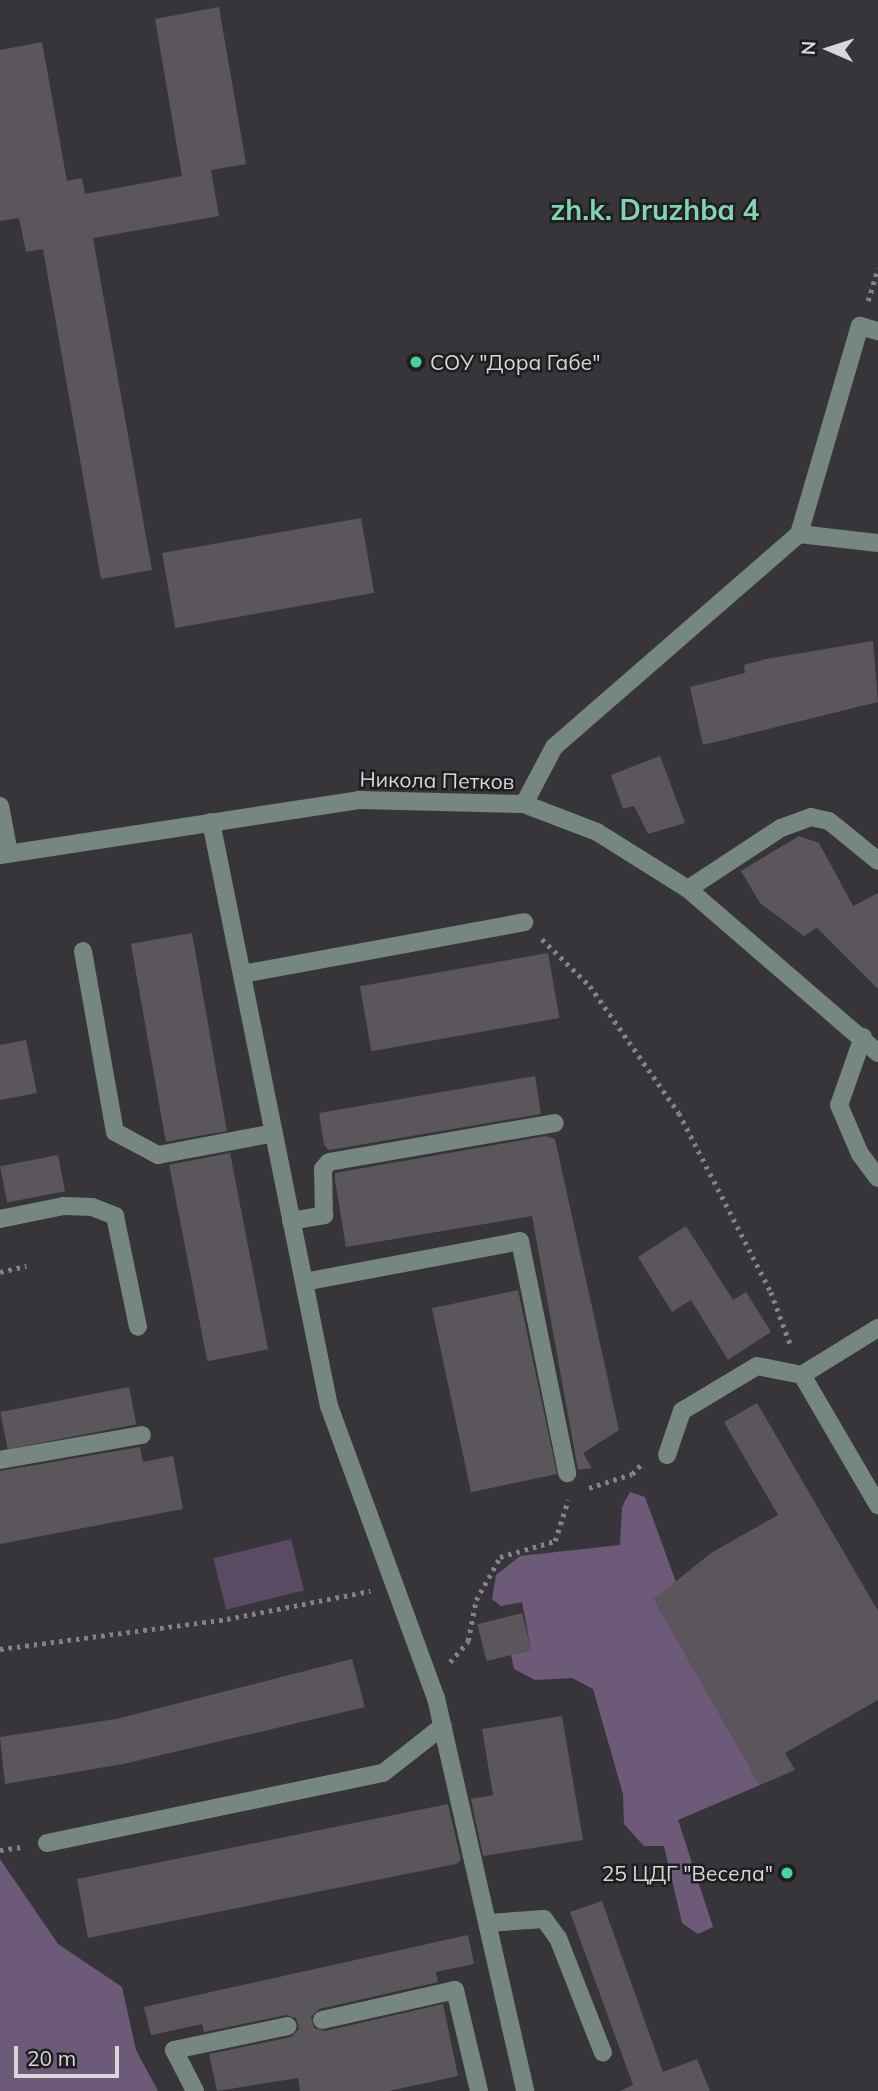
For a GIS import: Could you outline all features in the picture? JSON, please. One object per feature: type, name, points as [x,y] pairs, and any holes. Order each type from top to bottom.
[{"type":"street","points":[[524,804],[554,747],[799,534],[860,326],[878,331]]},
{"type":"street","points":[[799,534],[878,542]]},
{"type":"street","name":"Никола Петков","points":[[4,854],[359,800],[524,804],[597,832],[688,889],[863,1037],[878,1053]]},
{"type":"street","points":[[0,806],[4,854]]},
{"type":"street","points":[[688,889],[781,828],[811,817],[829,821],[878,861]]},
{"type":"street","points":[[211,822],[329,1406],[430,1682],[443,1726],[525,2091]]},
{"type":"street","points":[[242,974],[524,922]]},
{"type":"street","points":[[83,951],[115,1132],[158,1155],[274,1133]]},
{"type":"street","points":[[863,1037],[839,1105],[860,1154],[878,1178]]},
{"type":"street","points":[[291,1221],[324,1215],[323,1169],[329,1162],[555,1123]]},
{"type":"street","points":[[0,1219],[64,1206],[92,1207],[115,1216],[138,1327]]},
{"type":"street","points":[[304,1282],[520,1241],[567,1473]]},
{"type":"street","points":[[667,1455],[672,1432],[682,1411],[757,1366],[802,1374],[878,1328]]},
{"type":"street","points":[[802,1374],[878,1505]]},
{"type":"street","points":[[0,1460],[142,1435]]},
{"type":"street","points":[[47,1843],[383,1773],[443,1726]]},
{"type":"street","points":[[488,1923],[544,1919],[558,1938],[603,2053]]},
{"type":"street","points":[[322,2020],[455,1990],[479,2091]]},
{"type":"street","points":[[195,2091],[174,2050],[288,2026]]},
{"type":"path","points":[[860,326],[878,268]]},
{"type":"path","points":[[524,922],[590,986],[679,1113],[771,1292],[802,1374]]},
{"type":"path","points":[[0,1272],[26,1266]]},
{"type":"path","points":[[582,1490],[632,1474],[672,1432]]},
{"type":"path","points":[[430,1682],[468,1641],[476,1600],[500,1557],[555,1541],[570,1494]]},
{"type":"path","points":[[0,1649],[227,1619],[394,1585]]},
{"type":"shaded area","points":[[630,1492],[645,1497],[676,1582],[654,1599],[760,1785],[678,1820],[713,1927],[698,1934],[682,1923],[664,1846],[644,1846],[624,1824],[623,1794],[593,1689],[572,1678],[535,1680],[514,1669],[511,1655],[531,1650],[522,1602],[501,1606],[492,1599],[496,1575],[520,1556],[620,1545],[622,1507]]},
{"type":"shaded area","points":[[291,1539],[304,1590],[226,1610],[213,1558]]},
{"type":"shaded area","points":[[0,1859],[58,1944],[122,1987],[136,2050],[158,2091],[0,2091]]},
{"type":"building","points":[[219,7],[246,164],[211,170],[219,216],[93,238],[152,570],[101,579],[43,249],[26,252],[19,218],[0,221],[0,50],[42,42],[67,181],[82,178],[85,194],[182,176],[155,19]]},
{"type":"building","points":[[361,518],[374,593],[175,628],[162,553]]},
{"type":"building","points":[[873,641],[878,702],[703,745],[690,687],[745,673],[744,665],[766,659]]},
{"type":"building","points":[[660,756],[685,823],[648,834],[634,806],[623,809],[611,775]]},
{"type":"building","points":[[799,836],[819,843],[853,906],[878,893],[878,989],[817,928],[804,936],[760,903],[741,871]]},
{"type":"building","points":[[192,933],[227,1131],[166,1142],[131,944]]},
{"type":"building","points":[[548,953],[559,1018],[371,1051],[360,986]]},
{"type":"building","points":[[26,1040],[37,1093],[0,1100],[0,1045]]},
{"type":"building","points":[[535,1076],[541,1114],[329,1150],[324,1145],[319,1113]]},
{"type":"building","points":[[545,1136],[555,1139],[619,1430],[583,1453],[592,1468],[578,1470],[532,1216],[346,1247],[335,1180],[335,1173]]},
{"type":"building","points":[[230,1153],[268,1349],[207,1361],[169,1165]]},
{"type":"building","points":[[58,1155],[65,1191],[7,1203],[0,1166]]},
{"type":"building","points":[[686,1226],[733,1300],[746,1292],[771,1332],[728,1360],[691,1300],[672,1312],[638,1257]]},
{"type":"building","points":[[518,1290],[557,1474],[471,1492],[432,1308]]},
{"type":"building","points":[[129,1387],[136,1424],[8,1449],[0,1412]]},
{"type":"building","points":[[757,1403],[878,1611],[878,1700],[785,1753],[795,1770],[760,1785],[654,1599],[711,1553],[778,1515],[724,1422]]},
{"type":"building","points":[[140,1447],[143,1462],[173,1456],[183,1509],[0,1544],[0,1471]]},
{"type":"building","points":[[522,1613],[531,1650],[487,1661],[477,1624]]},
{"type":"building","points":[[352,1659],[365,1707],[123,1764],[5,1784],[0,1737],[116,1719]]},
{"type":"building","points":[[562,1716],[583,1840],[483,1856],[471,1799],[493,1795],[482,1729]]},
{"type":"building","points":[[448,1804],[461,1860],[456,1864],[88,1938],[77,1879]]},
{"type":"building","points":[[602,1901],[663,2072],[697,2059],[710,2091],[620,2091],[633,2085],[570,1912]]},
{"type":"building","points":[[468,1935],[474,1964],[436,1972],[438,1982],[319,2009],[311,2017],[314,2028],[325,2031],[443,2004],[458,2076],[389,2091],[300,2091],[298,2078],[217,2091],[209,2054],[291,2037],[299,2029],[296,2018],[286,2015],[204,2032],[202,2024],[151,2035],[144,2007]]},
{"type":"place","name":"СОУ \"Дора Габе\"","points":[[416,362]]},
{"type":"place","name":"25 ЦДГ \"Весела\"","points":[[787,1873]]},
{"type":"district","name":"zh.k. Druzhba 4","points":[[655,210]]}]
